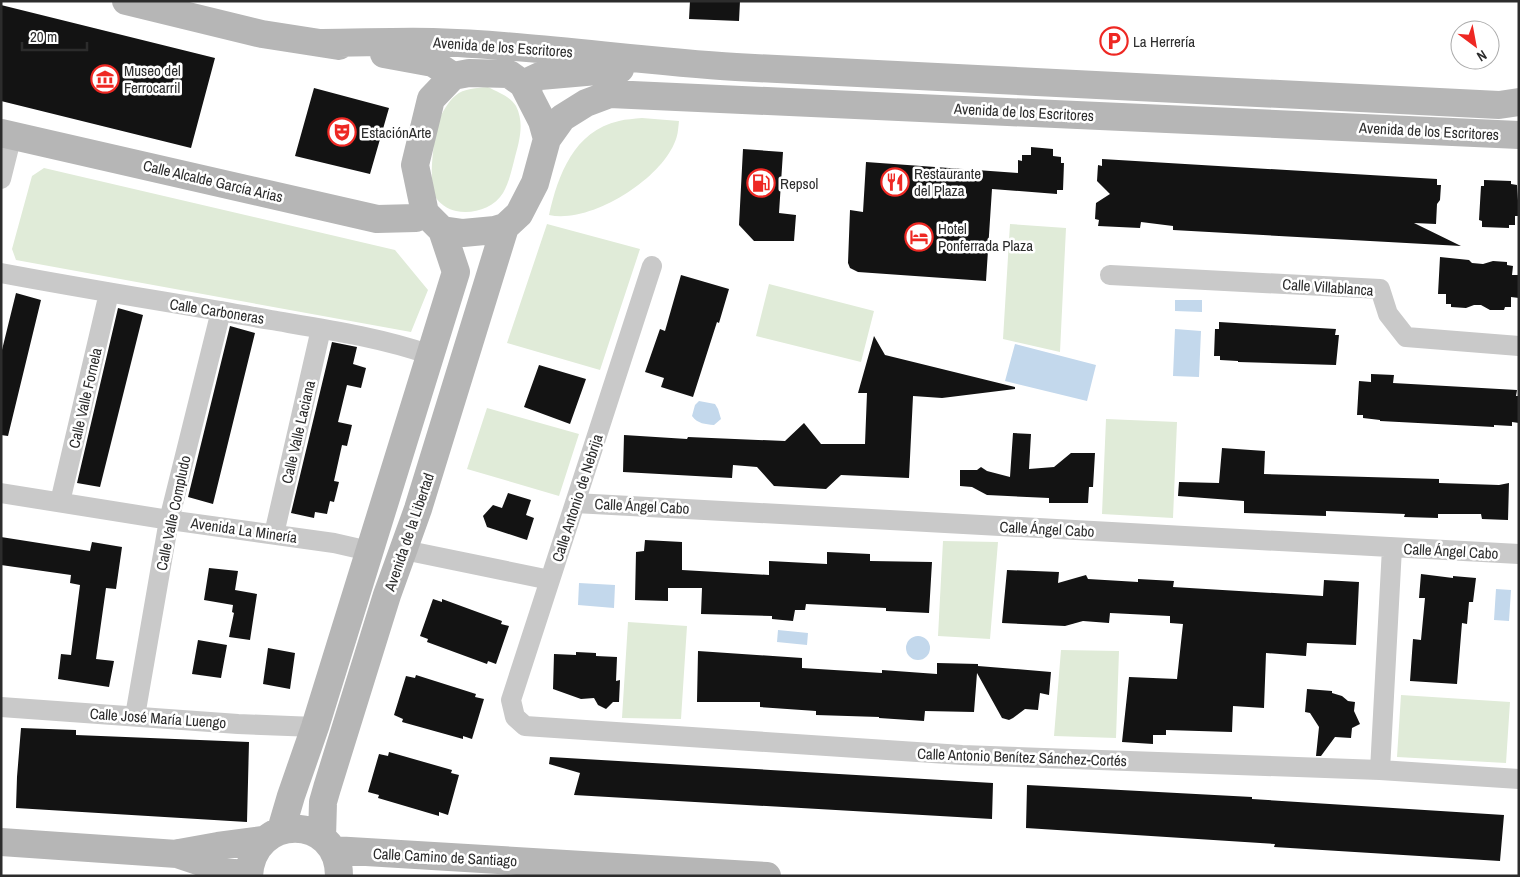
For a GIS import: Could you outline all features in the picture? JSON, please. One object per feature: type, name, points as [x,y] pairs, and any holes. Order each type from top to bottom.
[{"type":"main road","name":"Avenida de los Escritores","points":[[126,1],[262,34],[432,63],[453,76]]},
{"type":"main road","name":"Avenida de los Escritores","points":[[322,43],[432,42],[561,50],[684,64],[1500,105],[1519,102]]},
{"type":"main road","name":"Avenida de los Escritores","points":[[523,84],[540,76],[684,64]]},
{"type":"main road","points":[[469,73],[509,74],[523,84],[542,121],[547,139],[535,183],[519,214],[506,227],[463,233],[434,221],[415,165],[431,99],[453,76],[469,73]]},
{"type":"main road","name":"Avenida de los Escritores","points":[[547,139],[562,118],[586,103],[610,94],[1519,135]]},
{"type":"main road","name":"Calle Alcalde García Arias","points":[[7,134],[377,219],[416,218],[434,221]]},
{"type":"main road","name":"Avenida de la Libertad","points":[[249,876],[253,855],[272,835],[291,796],[315,728],[456,272],[434,221]]},
{"type":"main road","name":"Avenida de la Libertad","points":[[331,855],[323,802],[387,595],[404,550],[506,227]]},
{"type":"main road","name":"Calle Camino de Santiago","points":[[272,835],[294,828],[305,830],[331,855],[767,876]]},
{"type":"main road","points":[[177,854],[272,835]]},
{"type":"main road","points":[[1,842],[177,854],[243,876]]},
{"type":"street","points":[[1,179],[7,134]]},
{"type":"street","name":"Calle Antonio de Nebrija","points":[[525,726],[515,717],[511,700],[652,266]]},
{"type":"street","name":"Calle Carboneras","points":[[1,273],[109,294],[321,329],[408,347],[430,355]]},
{"type":"street","name":"Calle Villablanca","points":[[1110,275],[1380,289],[1388,314],[1406,337],[1519,346]]},
{"type":"street","name":"Calle Valle Fornela","points":[[60,502],[109,294]]},
{"type":"street","name":"Calle Valle Compludo","points":[[135,716],[169,520],[220,311]]},
{"type":"street","name":"Calle Valle Laciana","points":[[274,534],[321,329]]},
{"type":"street","name":"Avenida La Minería","points":[[1,494],[334,543],[369,551]]},
{"type":"street","name":"Calle Ángel Cabo","points":[[575,502],[1519,554]]},
{"type":"street","points":[[1380,770],[1392,548]]},
{"type":"street","points":[[404,550],[550,580]]},
{"type":"street","name":"Calle José María Luengo","points":[[1,707],[315,728]]},
{"type":"street","name":"Calle Antonio Benítez Sánchez-Cortés","points":[[525,726],[962,755],[1380,770],[1519,779]]},
{"type":"green space","points":[[488,87],[510,100],[516,106],[519,113],[521,126],[511,173],[503,193],[494,203],[476,211],[462,212],[453,210],[444,206],[439,201],[433,189],[433,157],[438,125],[444,109],[455,96],[466,90]]},
{"type":"green space","points":[[642,118],[679,121],[674,144],[666,158],[653,172],[621,197],[602,206],[584,213],[565,216],[549,215],[563,170],[579,145],[590,134],[603,126],[622,120]]},
{"type":"green space","points":[[44,168],[395,250],[428,290],[411,332],[16,260],[12,249],[32,176]]},
{"type":"green space","points":[[547,224],[640,249],[600,370],[507,343]]},
{"type":"green space","points":[[1010,224],[1066,228],[1060,352],[1003,339]]},
{"type":"green space","points":[[769,284],[874,311],[861,362],[756,336]]},
{"type":"green space","points":[[487,408],[579,434],[559,496],[467,469]]},
{"type":"green space","points":[[1106,419],[1177,422],[1173,518],[1102,514]]},
{"type":"green space","points":[[943,541],[998,542],[990,639],[938,636]]},
{"type":"green space","points":[[628,622],[687,626],[681,719],[622,718]]},
{"type":"green space","points":[[1061,650],[1119,651],[1116,738],[1054,736]]},
{"type":"green space","points":[[1401,695],[1510,702],[1506,763],[1397,757]]},
{"type":"water","points":[[1175,300],[1202,300],[1202,312],[1175,311]]},
{"type":"water","points":[[1175,329],[1201,331],[1199,377],[1173,376]]},
{"type":"water","points":[[1015,344],[1096,365],[1087,401],[1005,381]]},
{"type":"water","points":[[699,401],[715,404],[721,419],[714,425],[697,421],[692,416],[695,405]]},
{"type":"water","points":[[579,583],[615,585],[614,608],[578,605]]},
{"type":"water","points":[[1496,589],[1511,590],[1509,621],[1494,620]]},
{"type":"water","points":[[778,630],[808,633],[807,645],[777,642]]},
{"type":"water","points":[[913,636],[923,636],[930,643],[930,653],[923,660],[913,660],[906,653],[906,643]]},
{"type":"building","points":[[690,1],[740,1],[739,21],[689,19]]},
{"type":"building","name":"Museo del Ferrocarril","points":[[1,5],[215,58],[191,148],[1,101]]},
{"type":"building","name":"EstaciónArte","points":[[314,88],[389,108],[370,174],[295,156]]},
{"type":"building","name":"Hotel Ponferrada Plaza","points":[[1031,147],[1053,149],[1053,156],[1061,157],[1061,163],[1064,163],[1063,190],[1057,190],[1057,194],[992,189],[986,281],[858,272],[850,268],[848,263],[850,210],[863,212],[866,162],[1018,173],[1018,160],[1022,161],[1022,155],[1031,155]]},
{"type":"building","name":"Repsol","points":[[743,149],[783,152],[779,213],[796,215],[794,241],[754,241],[739,225]]},
{"type":"building","points":[[1102,159],[1437,179],[1437,185],[1441,185],[1440,200],[1437,204],[1436,224],[1414,223],[1461,246],[1173,230],[1173,226],[1141,222],[1140,228],[1098,226],[1099,220],[1095,219],[1096,203],[1110,194],[1097,181],[1098,165],[1102,166]]},
{"type":"building","points":[[1484,180],[1511,181],[1511,184],[1517,185],[1519,216],[1515,216],[1515,225],[1509,225],[1509,228],[1482,227],[1482,221],[1479,220],[1481,186],[1484,186]]},
{"type":"building","points":[[1440,257],[1469,260],[1472,263],[1483,264],[1493,261],[1507,262],[1507,265],[1513,266],[1512,275],[1519,275],[1519,298],[1511,297],[1511,307],[1505,307],[1504,310],[1490,310],[1481,305],[1466,308],[1451,307],[1451,304],[1446,304],[1446,294],[1438,294]]},
{"type":"building","points":[[681,275],[729,289],[693,397],[661,387],[664,378],[645,372],[660,329],[665,331]]},
{"type":"building","points":[[16,293],[41,300],[8,436],[1,435],[1,354]]},
{"type":"building","points":[[118,308],[143,315],[100,487],[77,483]]},
{"type":"building","points":[[1219,322],[1336,329],[1335,335],[1339,335],[1336,365],[1220,360],[1220,356],[1214,356],[1215,329],[1219,329]]},
{"type":"building","points":[[230,326],[255,333],[213,504],[188,497]]},
{"type":"building","points":[[874,336],[885,355],[1015,387],[1015,389],[942,398],[913,396],[909,478],[841,475],[826,489],[774,486],[757,467],[733,465],[732,478],[623,472],[624,435],[687,439],[688,437],[785,441],[804,423],[821,444],[865,444],[867,393],[858,393]]},
{"type":"building","points":[[332,342],[357,347],[353,364],[366,368],[361,388],[347,385],[338,422],[352,425],[347,446],[342,445],[334,481],[339,482],[334,502],[330,501],[327,514],[315,512],[314,518],[291,513]]},
{"type":"building","points":[[539,365],[586,379],[570,424],[524,407]]},
{"type":"building","points":[[1371,374],[1394,375],[1393,383],[1517,390],[1516,396],[1519,396],[1519,423],[1512,422],[1512,426],[1494,425],[1494,427],[1380,421],[1363,418],[1363,415],[1357,415],[1359,381],[1371,382]]},
{"type":"building","points":[[1013,433],[1031,434],[1029,469],[1054,467],[1071,453],[1095,453],[1093,487],[1089,487],[1088,503],[1049,503],[1049,498],[987,495],[972,487],[960,486],[960,470],[977,470],[981,467],[987,471],[1010,477]]},
{"type":"building","points":[[1222,448],[1265,451],[1264,474],[1439,479],[1439,483],[1499,485],[1509,483],[1508,520],[1482,519],[1481,514],[1438,514],[1438,518],[1404,517],[1405,514],[1326,511],[1326,516],[1244,513],[1244,501],[1178,496],[1179,482],[1219,483]]},
{"type":"building","points":[[508,493],[531,500],[526,515],[534,518],[527,540],[487,527],[483,516],[493,505],[502,508]]},
{"type":"building","points":[[1,537],[90,551],[92,542],[122,547],[116,589],[106,588],[96,659],[114,661],[109,687],[58,679],[61,654],[71,655],[80,585],[70,583],[71,575],[1,565]]},
{"type":"building","points":[[645,540],[682,542],[682,570],[769,575],[769,561],[827,564],[827,552],[870,554],[870,561],[932,562],[929,613],[886,611],[886,608],[806,604],[805,610],[795,610],[793,621],[772,619],[772,616],[701,614],[702,588],[668,588],[668,601],[635,600],[636,552],[644,551]]},
{"type":"building","points":[[209,568],[238,571],[235,590],[257,594],[250,640],[229,637],[234,613],[232,612],[233,605],[204,600]]},
{"type":"building","points":[[1007,570],[1059,572],[1058,583],[1086,575],[1088,579],[1138,582],[1138,579],[1174,581],[1173,587],[1323,596],[1324,580],[1359,582],[1356,645],[1307,643],[1306,656],[1266,653],[1264,708],[1233,706],[1232,732],[1166,730],[1166,735],[1153,735],[1153,744],[1122,742],[1129,677],[1177,679],[1183,624],[1170,623],[1170,616],[1110,613],[1109,623],[1083,621],[1065,626],[1002,623]]},
{"type":"building","points":[[1421,574],[1453,578],[1453,576],[1476,578],[1473,602],[1469,602],[1467,624],[1462,623],[1457,684],[1410,681],[1413,639],[1421,640],[1425,598],[1419,598]]},
{"type":"building","points":[[433,599],[442,602],[442,599],[502,621],[501,624],[509,626],[496,664],[488,661],[487,664],[427,642],[428,639],[420,636]]},
{"type":"building","points":[[198,640],[227,645],[221,678],[192,674]]},
{"type":"building","points":[[268,648],[295,653],[290,689],[263,684]]},
{"type":"building","points":[[698,651],[802,658],[802,668],[882,673],[882,670],[937,674],[937,663],[978,664],[978,666],[1051,672],[1049,695],[1040,693],[1038,710],[1025,709],[1009,720],[1002,718],[977,673],[974,712],[925,711],[924,721],[816,715],[816,711],[760,707],[760,702],[697,702]]},
{"type":"building","points":[[576,652],[596,653],[596,656],[617,657],[616,681],[620,680],[619,702],[613,702],[606,709],[598,705],[594,698],[581,699],[553,689],[554,654],[576,655]]},
{"type":"building","points":[[416,675],[476,694],[475,697],[484,699],[472,739],[463,736],[463,739],[402,722],[403,719],[394,715],[406,676],[415,678]]},
{"type":"building","points":[[1307,689],[1332,691],[1332,693],[1342,696],[1348,701],[1355,702],[1354,711],[1360,724],[1352,728],[1351,738],[1335,737],[1321,756],[1316,756],[1319,727],[1310,713],[1305,712]]},
{"type":"building","points":[[21,728],[76,730],[76,735],[249,742],[247,822],[16,808]]},
{"type":"building","points":[[389,752],[452,770],[451,773],[459,775],[448,815],[439,812],[439,816],[378,798],[379,795],[368,792],[379,754],[388,756]]},
{"type":"building","points":[[550,757],[993,783],[992,819],[574,795],[580,773],[549,764]]},
{"type":"building","points":[[1027,785],[1252,797],[1252,799],[1504,815],[1500,861],[1274,847],[1275,844],[1026,828]]},
{"type":"place","name":"La Herrería","points":[[1114,41]]},
{"type":"place","name":"Museo del Ferrocarril","points":[[105,79]]},
{"type":"place","name":"EstaciónArte","points":[[342,132]]},
{"type":"place","name":"Restaurante del Plaza","points":[[895,182]]},
{"type":"place","name":"Repsol","points":[[761,183]]},
{"type":"place","name":"Hotel Ponferrada Plaza","points":[[919,237]]}]
